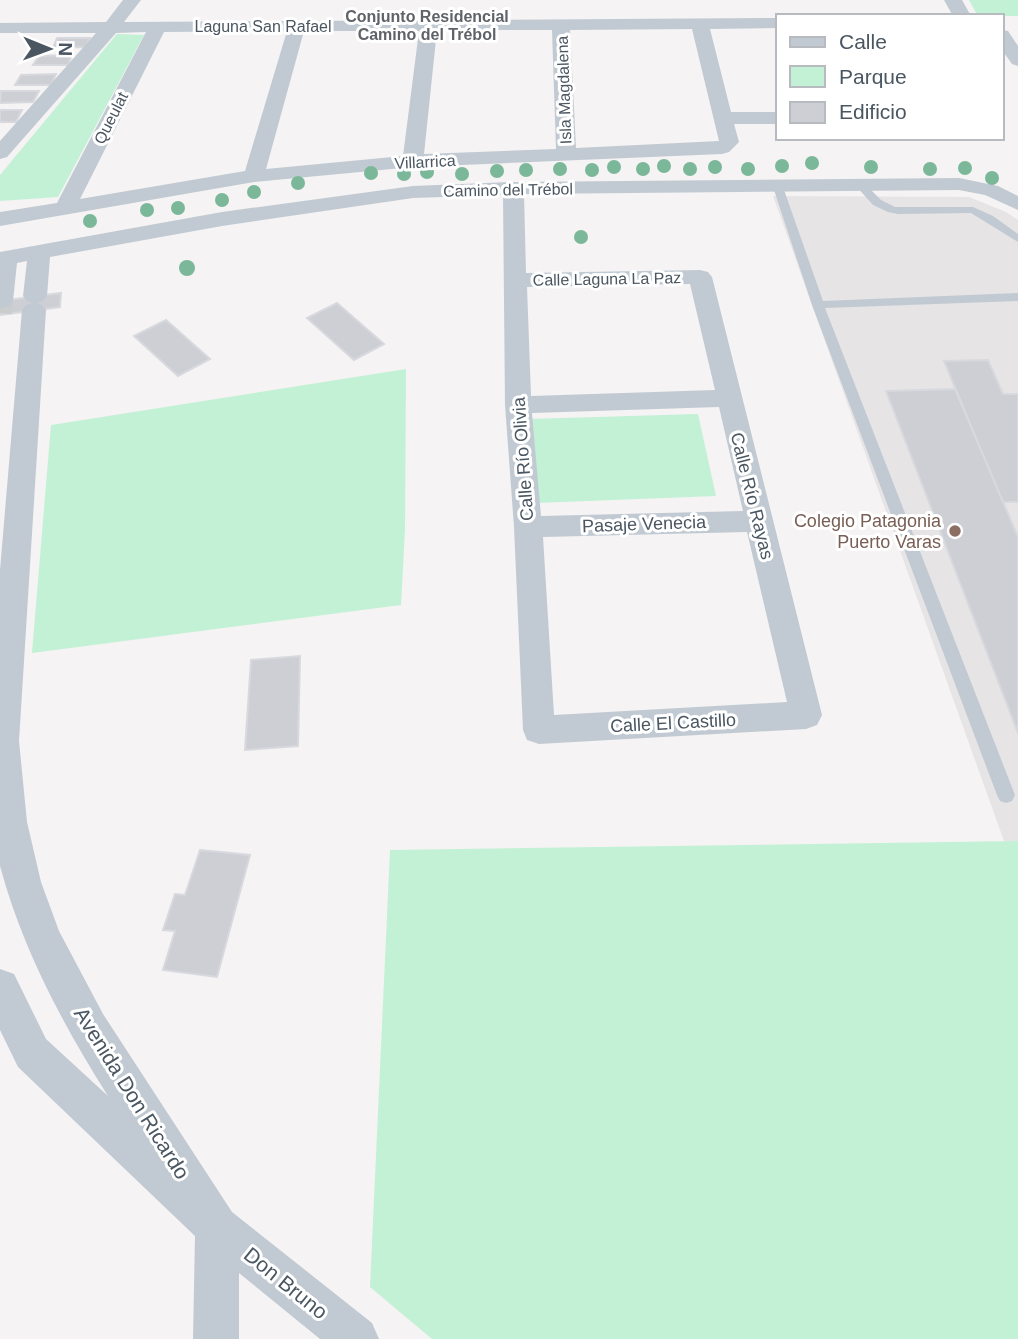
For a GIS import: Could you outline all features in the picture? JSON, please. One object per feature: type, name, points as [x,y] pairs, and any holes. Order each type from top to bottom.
[{"type":"street","points":[[0,153],[132,0]]},
{"type":"street","points":[[601,0],[603,24]]},
{"type":"street","name":"Laguna San Rafael","points":[[0,28],[776,23]]},
{"type":"street","name":"Isla Magdalena","points":[[561,24],[566,155]]},
{"type":"street","name":"Villarrica","points":[[0,219],[254,176],[413,162],[722,148],[729,142],[701,24]]},
{"type":"street","points":[[413,162],[429,25]]},
{"type":"street","points":[[254,176],[297,26]]},
{"type":"street","points":[[1005,26],[1018,60]]},
{"type":"street","name":"Queulat","points":[[65,209],[158,27]]},
{"type":"street","points":[[723,118],[776,118]]},
{"type":"street","name":"Camino del Trébol","points":[[3,259],[222,219],[413,192],[513,188],[970,185],[1000,193],[1018,204]]},
{"type":"street","name":"Calle Río Olivia","points":[[513,188],[518,405],[528,527],[539,730]]},
{"type":"street","name":"Avenida Don Ricardo","points":[[38,252],[35,303],[11,461],[2,741],[4,790],[12,841],[28,900],[51,958],[83,1017],[217,1227]]},
{"type":"street","points":[[1,301],[3,259]]},
{"type":"street","name":"Calle Laguna La Paz","points":[[514,280],[699,278]]},
{"type":"street","name":"Calle Río Rayas","points":[[699,278],[806,715]]},
{"type":"street","points":[[518,405],[727,398]]},
{"type":"street","name":"Pasaje Venecia","points":[[528,527],[759,521]]},
{"type":"street","name":"Calle El Castillo","points":[[539,730],[806,715]]},
{"type":"street","name":"Avenida Don Ricardo","points":[[0,988],[32,1053],[217,1227]]},
{"type":"street","points":[[216,1339],[217,1227]]},
{"type":"street","name":"Don Bruno","points":[[217,1227],[356,1339]]},
{"type":"lane","points":[[861,186],[870,198],[886,209],[973,210],[1018,239]]},
{"type":"lane","points":[[778,187],[818,305],[1006,795]]},
{"type":"lane","points":[[818,305],[1018,297]]},
{"type":"shaded area","name":"Colegio Patagonia Puerto Varas","points":[[773,196],[969,197],[1006,212],[1018,220],[1018,841],[1004,841]]},
{"type":"green space","points":[[969,0],[1018,0],[1018,16],[977,14]]},
{"type":"green space","points":[[117,34],[144,35],[58,197],[0,201],[0,175]]},
{"type":"green space","points":[[406,369],[405,529],[401,605],[32,653],[51,425]]},
{"type":"green space","points":[[698,414],[716,496],[536,503],[529,419]]},
{"type":"green space","points":[[1018,841],[1018,1339],[432,1339],[370,1287],[390,850]]},
{"type":"building","points":[[57,38],[90,38],[86,47],[53,48]]},
{"type":"building","points":[[72,55],[68,65],[33,65],[39,56]]},
{"type":"building","points":[[56,74],[51,85],[15,85],[21,75]]},
{"type":"building","points":[[1,91],[39,91],[33,102],[0,103]]},
{"type":"building","points":[[0,110],[22,110],[16,122],[0,122]]},
{"type":"building","points":[[61,293],[60,307],[0,315],[0,301]]},
{"type":"building","points":[[337,303],[384,344],[354,360],[307,318]]},
{"type":"building","points":[[166,320],[210,359],[178,376],[134,336]]},
{"type":"building","points":[[988,360],[1003,394],[1018,394],[1018,502],[1002,502],[944,361]]},
{"type":"building","points":[[955,389],[1018,537],[1018,733],[886,391]]},
{"type":"building","points":[[300,656],[298,746],[245,750],[251,660]]},
{"type":"building","points":[[200,850],[250,855],[217,977],[163,970],[175,931],[163,930],[175,894],[185,895]]},
{"type":"tunnel","points":[[0,313],[1,301]]},
{"type":"place","name":"Colegio Patagonia Puerto Varas","points":[[955,531]]},
{"type":"district","name":"Conjunto Residencial Camino del Trébol","points":[[427,25]]}]
